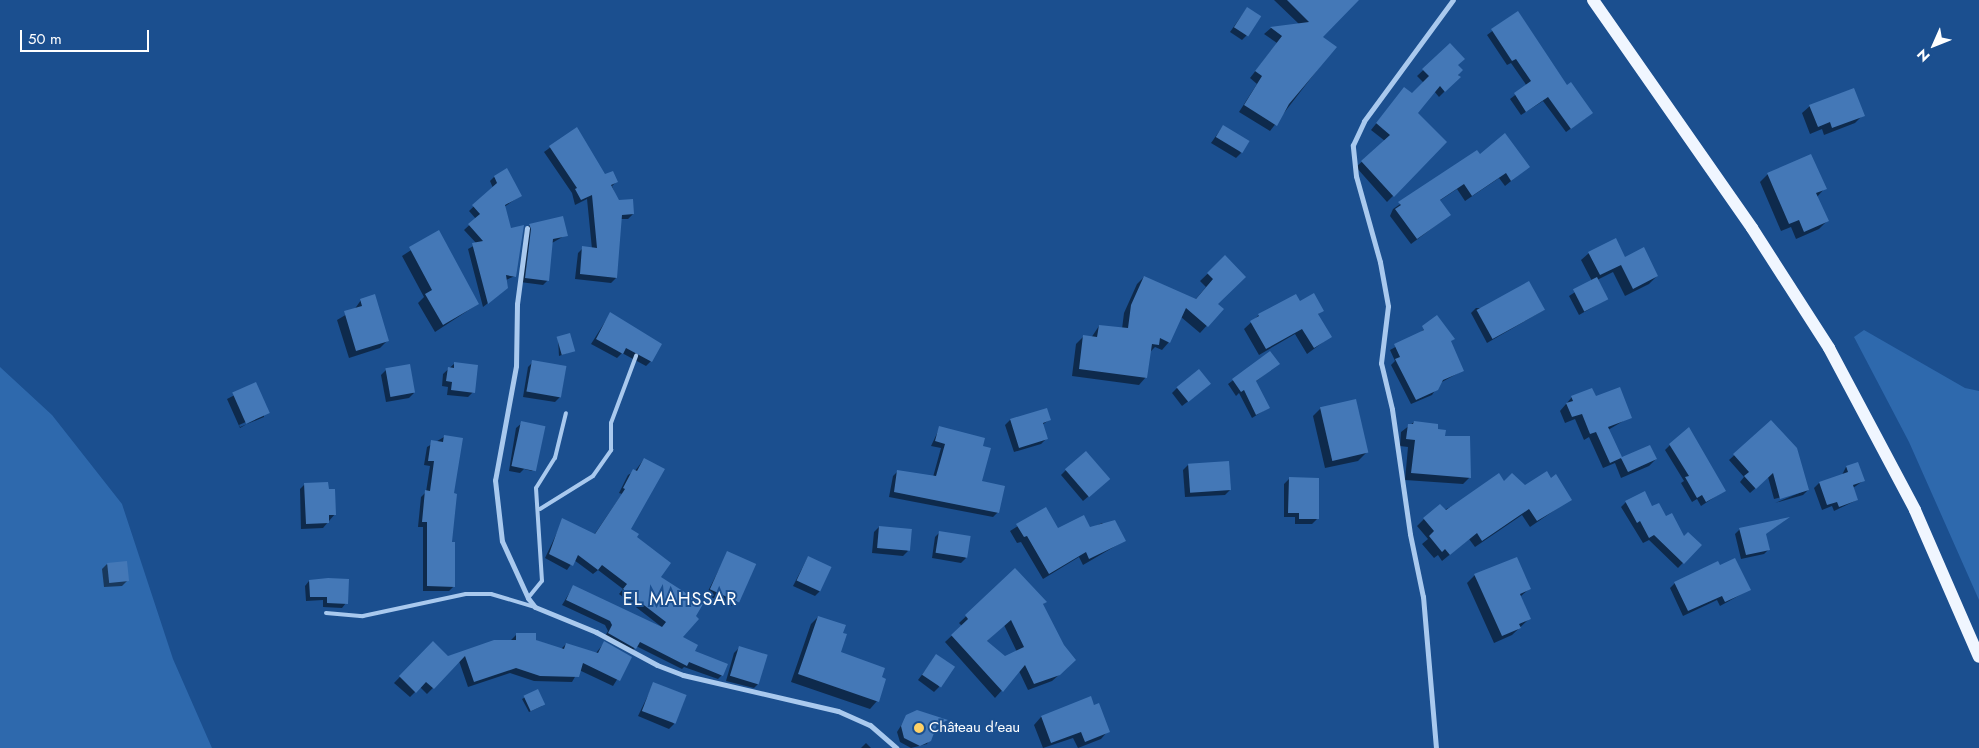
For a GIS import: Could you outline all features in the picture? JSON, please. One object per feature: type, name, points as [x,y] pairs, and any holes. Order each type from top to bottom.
[{"type":"main road","points":[[1592,0],[1752,228],[1829,348],[1915,510],[1979,657]]},
{"type":"street","points":[[1436,748],[1423,597],[1410,534],[1392,409],[1381,363],[1388,306],[1380,262],[1356,176],[1353,145],[1364,121],[1453,0]]},
{"type":"street","points":[[527,228],[517,304],[516,366],[495,480],[502,541],[528,598],[535,607],[596,632],[683,675],[838,712],[870,725],[896,748]]},
{"type":"lane","points":[[540,508],[593,476],[611,450],[611,423],[636,356]]},
{"type":"lane","points":[[528,598],[542,581],[540,508],[536,488],[555,458],[566,413]]},
{"type":"lane","points":[[326,613],[363,616],[466,594],[491,594],[535,607]]},
{"type":"shaded area","points":[[1864,330],[1965,388],[1979,391],[1979,600],[1909,442],[1854,337]]},
{"type":"shaded area","points":[[0,367],[52,415],[122,504],[173,659],[212,748],[0,748]]},
{"type":"building","points":[[1287,0],[1359,0],[1323,37],[1337,47],[1289,104],[1277,126],[1244,105],[1262,76],[1255,71],[1282,36],[1270,27],[1309,22]]},
{"type":"building","points":[[1247,7],[1261,16],[1248,36],[1234,27]]},
{"type":"building","points":[[1518,11],[1567,85],[1571,82],[1593,113],[1571,129],[1548,97],[1526,112],[1514,93],[1531,81],[1516,59],[1512,61],[1491,29]]},
{"type":"building","points":[[1450,43],[1465,59],[1458,65],[1463,70],[1458,75],[1461,77],[1445,92],[1440,86],[1418,113],[1447,142],[1394,197],[1361,161],[1390,135],[1376,123],[1404,87],[1412,93],[1429,76],[1422,69]]},
{"type":"building","points":[[1854,88],[1865,116],[1832,128],[1830,122],[1818,127],[1809,105]]},
{"type":"building","points":[[1223,125],[1250,141],[1242,153],[1216,137]]},
{"type":"building","points":[[577,127],[605,174],[613,171],[618,182],[611,185],[619,200],[633,199],[634,214],[622,215],[617,278],[580,274],[582,246],[597,248],[592,195],[581,200],[575,189],[577,188],[549,146]]},
{"type":"building","points":[[1505,133],[1530,167],[1511,181],[1506,173],[1472,196],[1464,184],[1440,200],[1451,215],[1417,239],[1395,209],[1401,205],[1398,202],[1477,150],[1480,154]]},
{"type":"building","points":[[1811,154],[1827,189],[1816,193],[1829,221],[1804,232],[1799,220],[1789,224],[1767,173]]},
{"type":"building","points":[[507,168],[522,196],[505,205],[511,228],[524,225],[516,277],[506,275],[508,288],[488,304],[472,243],[483,241],[468,224],[480,214],[472,205],[497,183],[494,176]]},
{"type":"building","points":[[563,216],[568,236],[553,239],[549,281],[525,278],[531,229],[529,224]]},
{"type":"building","points":[[439,230],[479,304],[443,325],[425,294],[432,290],[409,247]]},
{"type":"building","points":[[1616,238],[1625,257],[1644,247],[1658,276],[1633,289],[1621,265],[1600,275],[1588,252]]},
{"type":"building","points":[[1225,255],[1246,277],[1218,304],[1224,309],[1208,327],[1186,308],[1170,343],[1160,338],[1159,345],[1152,344],[1147,378],[1079,369],[1083,335],[1097,337],[1099,325],[1128,328],[1131,305],[1144,276],[1196,299],[1213,279],[1207,273]]},
{"type":"building","points":[[1597,277],[1608,299],[1584,312],[1573,289]]},
{"type":"building","points":[[1529,281],[1545,310],[1493,339],[1477,310]]},
{"type":"building","points":[[1314,293],[1324,311],[1318,314],[1332,337],[1314,348],[1302,329],[1266,349],[1250,321],[1259,316],[1258,314],[1296,294],[1300,301]]},
{"type":"building","points":[[375,294],[389,341],[356,351],[344,311],[362,306],[360,299]]},
{"type":"building","points":[[610,312],[662,344],[652,362],[626,348],[623,354],[596,339]]},
{"type":"building","points":[[1437,315],[1455,339],[1451,341],[1464,371],[1443,380],[1438,390],[1416,400],[1395,359],[1400,357],[1394,344],[1424,330],[1422,326]]},
{"type":"building","points":[[570,333],[575,351],[562,355],[557,337]]},
{"type":"building","points":[[1270,351],[1280,364],[1256,381],[1270,408],[1256,415],[1244,390],[1241,392],[1232,379]]},
{"type":"building","points":[[532,360],[566,366],[561,398],[526,392]]},
{"type":"building","points":[[454,362],[478,365],[475,393],[451,390],[452,382],[446,381],[448,367],[454,368]]},
{"type":"building","points":[[410,364],[415,393],[390,397],[385,368]]},
{"type":"building","points":[[1199,369],[1211,384],[1188,402],[1176,387]]},
{"type":"building","points":[[256,382],[270,413],[246,424],[232,393]]},
{"type":"building","points":[[1620,387],[1632,418],[1608,427],[1622,457],[1650,445],[1657,459],[1628,472],[1621,458],[1610,463],[1596,432],[1590,434],[1582,414],[1572,417],[1566,403],[1573,401],[1571,396],[1592,388],[1596,396]]},
{"type":"building","points":[[1356,399],[1368,453],[1332,461],[1320,407]]},
{"type":"building","points":[[1047,408],[1051,420],[1043,423],[1048,439],[1019,448],[1010,419]]},
{"type":"building","points":[[1771,420],[1797,448],[1809,490],[1780,499],[1773,473],[1756,489],[1744,476],[1749,472],[1733,454]]},
{"type":"building","points":[[521,421],[545,426],[536,471],[511,466]]},
{"type":"building","points":[[1414,421],[1438,424],[1438,429],[1446,430],[1445,436],[1470,436],[1471,478],[1411,473],[1415,440],[1406,439],[1408,424],[1413,424]]},
{"type":"building","points":[[939,426],[985,438],[983,446],[991,448],[982,481],[1005,486],[999,513],[894,492],[897,470],[936,476],[945,444],[935,441]]},
{"type":"building","points":[[1689,427],[1726,491],[1706,502],[1702,495],[1697,498],[1685,477],[1689,476],[1669,444]]},
{"type":"building","points":[[444,435],[463,438],[454,493],[457,494],[452,542],[455,542],[455,587],[427,586],[427,522],[422,522],[425,490],[430,491],[434,461],[428,461],[431,440],[443,442]]},
{"type":"building","points":[[1086,451],[1110,479],[1089,497],[1065,469]]},
{"type":"building","points":[[644,458],[665,469],[631,529],[639,534],[637,537],[671,563],[661,577],[703,604],[696,616],[699,619],[683,637],[698,645],[695,651],[728,664],[723,676],[689,662],[687,666],[640,642],[636,649],[608,633],[612,625],[610,621],[566,600],[573,585],[662,627],[666,622],[623,589],[627,584],[602,565],[598,570],[578,555],[573,566],[549,554],[562,518],[595,534],[625,489],[623,488],[633,469],[637,471]]},
{"type":"building","points":[[1229,461],[1231,490],[1190,493],[1188,464]]},
{"type":"building","points":[[1858,462],[1865,481],[1853,485],[1858,500],[1839,507],[1837,502],[1827,505],[1819,482],[1848,472],[1846,466]]},
{"type":"building","points":[[1547,471],[1551,478],[1556,474],[1572,500],[1537,521],[1529,509],[1482,541],[1477,533],[1450,555],[1445,549],[1442,552],[1429,536],[1434,531],[1423,518],[1440,504],[1446,510],[1499,473],[1504,481],[1512,473],[1525,485]]},
{"type":"building","points":[[1289,477],[1319,478],[1319,519],[1299,519],[1299,513],[1288,513]]},
{"type":"building","points":[[328,482],[329,489],[335,489],[336,515],[329,515],[329,523],[306,524],[304,483]]},
{"type":"building","points":[[1645,491],[1652,506],[1659,503],[1666,516],[1672,513],[1684,536],[1688,532],[1702,545],[1684,564],[1654,535],[1649,538],[1640,521],[1637,523],[1625,501]]},
{"type":"building","points":[[1046,507],[1058,528],[1084,515],[1090,527],[1115,520],[1126,541],[1089,559],[1086,552],[1049,574],[1027,536],[1024,537],[1016,524]]},
{"type":"building","points":[[1790,517],[1766,534],[1770,550],[1746,555],[1739,528]]},
{"type":"building","points":[[879,526],[912,529],[910,551],[877,548]]},
{"type":"building","points":[[939,531],[971,536],[967,558],[936,553]]},
{"type":"building","points":[[727,551],[756,564],[739,602],[710,589]]},
{"type":"building","points":[[808,556],[832,567],[820,591],[797,580]]},
{"type":"building","points":[[1517,557],[1531,589],[1520,594],[1531,619],[1519,624],[1521,628],[1502,636],[1474,574]]},
{"type":"building","points":[[1735,558],[1751,590],[1725,602],[1722,596],[1688,611],[1674,582],[1718,561],[1720,565]]},
{"type":"building","points":[[127,561],[129,581],[109,583],[107,563]]},
{"type":"building","points":[[1015,568],[1047,602],[1043,604],[1064,645],[1076,660],[1060,675],[1034,684],[1025,665],[1003,692],[951,635],[968,619],[965,615]],"holes":[[[1011,620],[1024,647],[1005,656],[987,641]]]},
{"type":"building","points":[[328,578],[349,579],[348,604],[327,603],[327,597],[310,597],[309,580]]},
{"type":"building","points":[[818,616],[846,625],[843,633],[847,634],[841,652],[885,668],[882,677],[886,679],[879,702],[798,674]]},
{"type":"building","points":[[516,633],[536,633],[536,640],[564,649],[566,643],[598,653],[604,641],[632,657],[620,681],[583,663],[579,677],[540,676],[516,668],[474,682],[465,656],[434,689],[426,682],[416,693],[399,676],[433,641],[448,656],[494,640],[516,640]]},
{"type":"building","points":[[739,646],[768,655],[759,684],[730,676]]},
{"type":"building","points":[[936,654],[955,667],[941,688],[922,675]]},
{"type":"building","points":[[653,682],[687,695],[675,724],[642,711]]},
{"type":"building","points":[[538,689],[545,704],[531,711],[523,696]]},
{"type":"building","points":[[1091,696],[1094,705],[1099,703],[1110,732],[1085,742],[1081,732],[1051,743],[1041,716]]},
{"type":"building","name":"Château d'eau","points":[[917,710],[948,720],[937,725],[931,741],[920,746],[904,738],[901,726],[906,715]]},
{"type":"place","name":"Château d'eau","points":[[919,728]]},
{"type":"district","name":"EL MAHSSAR","points":[[680,599]]}]
